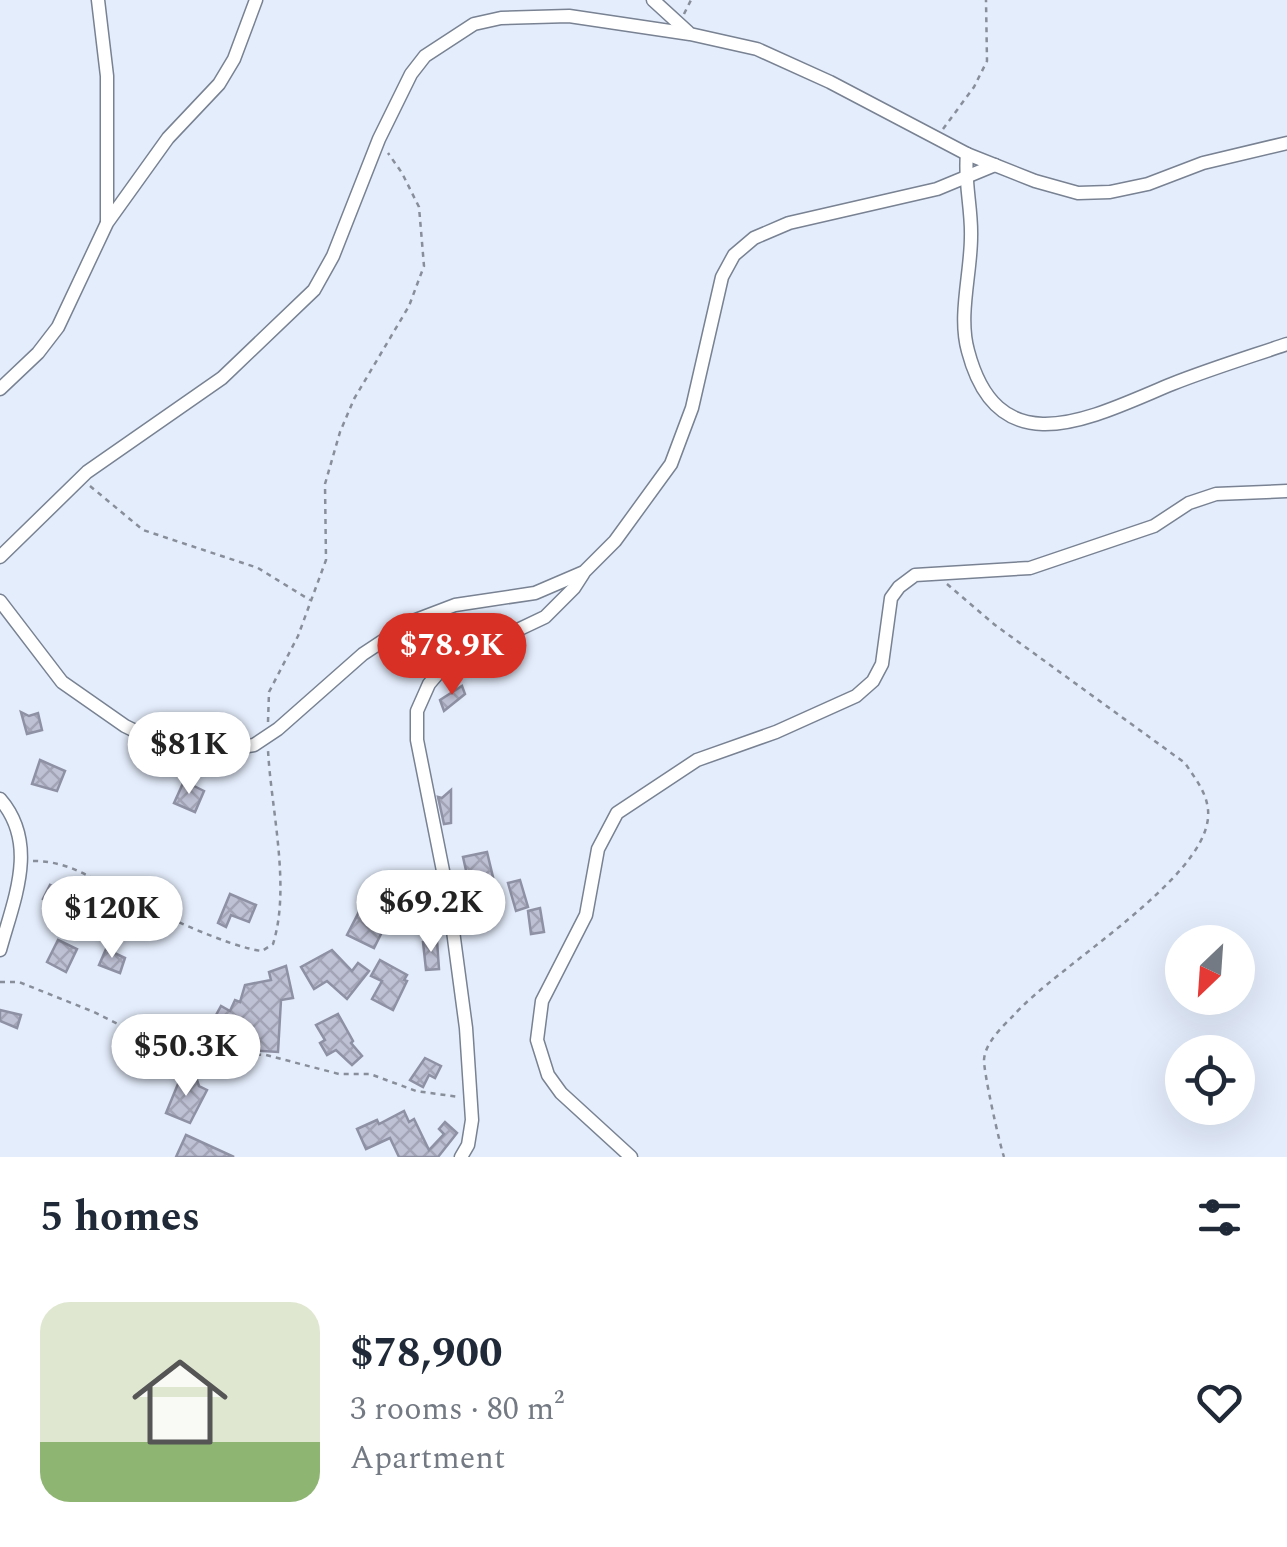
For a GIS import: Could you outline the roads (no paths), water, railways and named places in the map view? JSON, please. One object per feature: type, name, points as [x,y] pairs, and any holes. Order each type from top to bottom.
[{"type":"street","points":[[98,0],[108,76],[107,224]]},
{"type":"street","points":[[0,389],[38,353],[58,326],[107,224],[168,138],[220,84],[234,59],[256,0]]},
{"type":"street","points":[[653,0],[690,34]]},
{"type":"street","points":[[0,557],[81,477],[222,378],[314,290],[333,256],[378,140],[411,74],[426,56],[474,24],[501,18],[568,16],[690,34],[757,50],[794,64],[967,154],[1062,190],[1094,194],[1148,184],[1203,162],[1287,144]]},
{"type":"street","points":[[967,154],[965,176],[972,238],[966,347],[992,404],[1016,420],[1034,424],[1077,422],[1287,344]]},
{"type":"street","points":[[461,1157],[468,1144],[472,1120],[466,1028],[452,919],[420,758],[417,710],[428,684],[446,664],[544,617],[615,541],[671,464],[692,408],[722,277],[734,255],[754,238],[790,223],[938,189],[995,165]]},
{"type":"street","points":[[631,1157],[562,1093],[548,1075],[537,1040],[546,990],[586,915],[598,849],[607,827],[629,803],[697,760],[776,732],[856,696],[873,681],[882,664],[891,598],[914,575],[1030,568],[1154,526],[1189,503],[1216,494],[1287,491]]},
{"type":"street","points":[[0,601],[62,682],[96,708],[142,735],[186,751],[212,752],[254,745],[268,737],[363,654],[413,621],[455,605],[535,593],[584,572]]},
{"type":"street","points":[[0,799],[14,815],[23,866],[0,950]]}]
